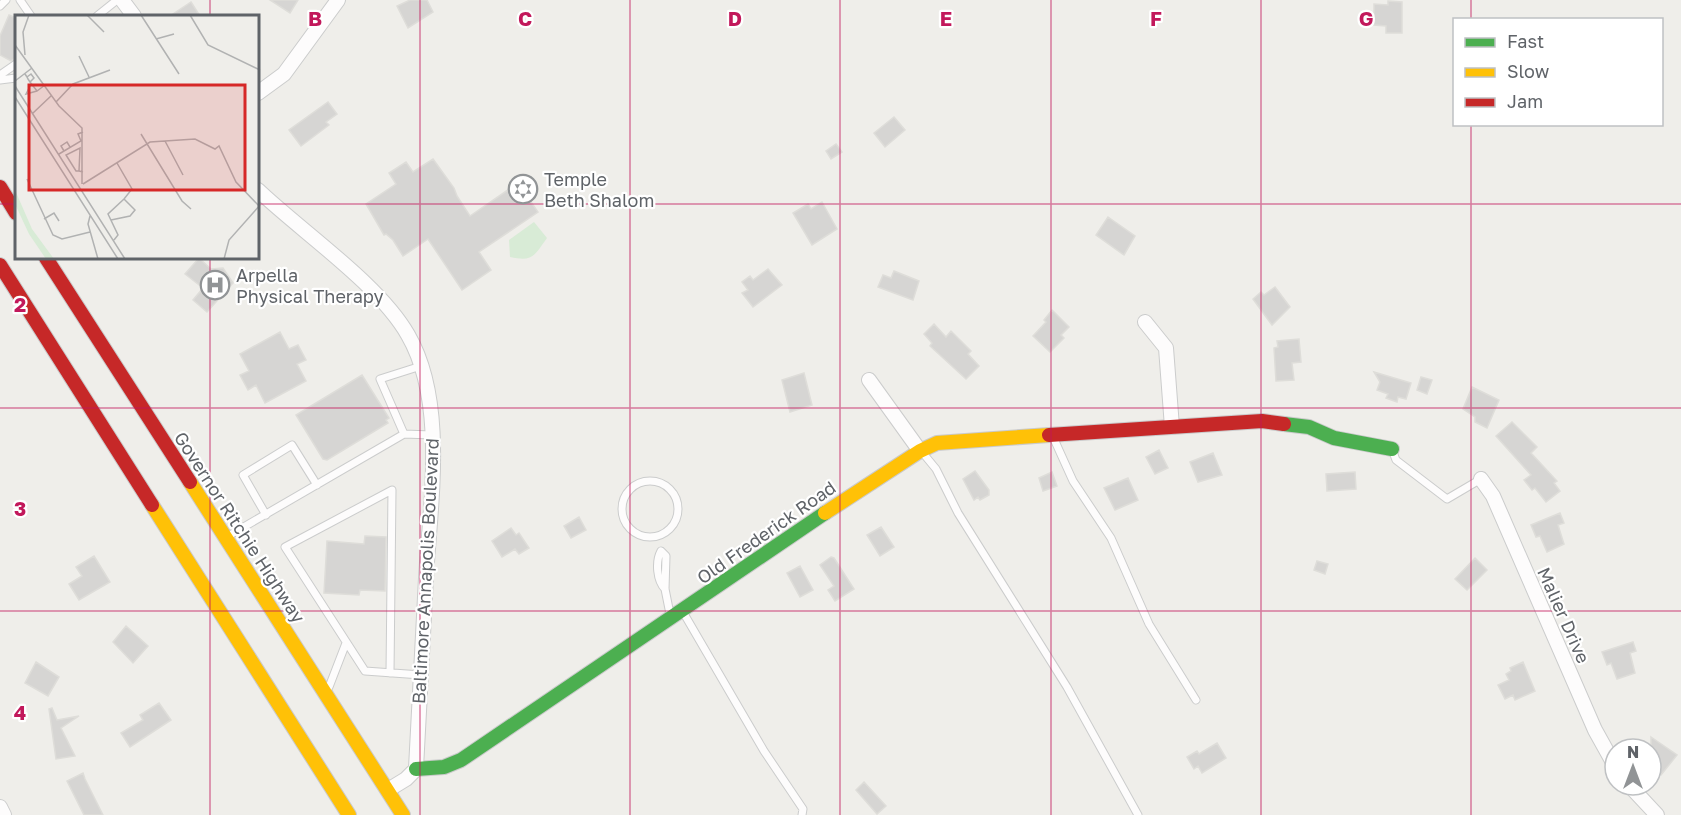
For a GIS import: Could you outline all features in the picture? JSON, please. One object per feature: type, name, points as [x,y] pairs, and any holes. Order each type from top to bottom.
[{"type":"main road","points":[[0,187],[15,211]]},
{"type":"main road","name":"Governor Ritchie Highway","points":[[47,260],[403,815]]},
{"type":"main road","points":[[0,265],[349,815]]},
{"type":"main road","points":[[1172,427],[1262,421],[1288,423],[1309,427],[1334,438],[1392,449]]},
{"type":"main road","name":"Old Frederick Road","points":[[416,769],[444,767],[461,760],[920,451],[954,441],[1172,427]]},
{"type":"street","points":[[122,0],[133,15]]},
{"type":"street","points":[[260,92],[284,74],[338,0]]},
{"type":"street","name":"Baltimore Annapolis Boulevard","points":[[260,192],[380,299],[409,337],[427,386],[432,462],[416,769]]},
{"type":"street","points":[[1145,322],[1166,348],[1172,427]]},
{"type":"street","points":[[869,380],[920,451]]},
{"type":"street","name":"Malier Drive","points":[[1481,479],[1493,496],[1603,744]]},
{"type":"street","points":[[388,790],[406,779],[416,769]]},
{"type":"street","points":[[1640,797],[1657,815]]},
{"type":"street","points":[[0,807],[4,815]]},
{"type":"lane","points":[[0,6],[6,0]]},
{"type":"lane","points":[[20,0],[30,15]]},
{"type":"lane","points":[[98,15],[117,0]]},
{"type":"lane","points":[[0,78],[15,65]]},
{"type":"lane","points":[[404,434],[380,378],[421,366]]},
{"type":"lane","points":[[226,538],[404,434],[432,435]]},
{"type":"lane","points":[[1053,436],[1073,481],[1111,538],[1149,624],[1196,700]]},
{"type":"lane","points":[[266,515],[243,475],[292,445],[317,485]]},
{"type":"lane","points":[[1392,449],[1396,460],[1448,499],[1481,479]]},
{"type":"lane","points":[[920,451],[936,469],[958,513],[1067,687],[1138,815]]},
{"type":"lane","points":[[659,482],[674,492],[678,500],[679,509],[673,526],[658,537],[639,536],[625,523],[622,504],[625,495],[639,483],[659,482]]},
{"type":"lane","points":[[390,673],[392,490],[285,547],[365,671],[390,673],[421,675]]},
{"type":"lane","points":[[658,537],[661,551],[666,556],[665,590],[677,616],[803,809],[802,815]]},
{"type":"lane","points":[[326,694],[346,643]]},
{"type":"green space","points":[[534,222],[547,238],[532,256],[524,259],[510,257],[509,240]]},
{"type":"building","points":[[270,0],[298,0],[290,13]]},
{"type":"building","points":[[410,0],[427,0],[433,12],[408,28],[397,6]]},
{"type":"building","points":[[1388,1],[1402,2],[1402,33],[1386,33],[1386,26],[1374,25],[1374,4],[1388,5]]},
{"type":"building","points":[[191,2],[199,15],[172,15]]},
{"type":"building","points":[[9,15],[15,18],[15,59],[11,61],[0,55],[0,36]]},
{"type":"building","points":[[328,102],[337,114],[326,122],[329,125],[301,146],[289,130]]},
{"type":"building","points":[[894,117],[905,130],[885,147],[874,133]]},
{"type":"building","points":[[836,144],[842,152],[831,159],[826,151]]},
{"type":"building","name":"Temple Beth Shalom","points":[[433,159],[454,188],[470,216],[518,183],[538,212],[479,252],[491,270],[462,290],[428,239],[403,256],[393,240],[386,234],[384,235],[366,204],[396,184],[389,173],[406,162],[413,172]]},
{"type":"building","points":[[822,202],[837,229],[812,245],[793,213],[808,204],[811,209]]},
{"type":"building","points":[[1108,217],[1135,236],[1124,255],[1096,235]]},
{"type":"building","name":"Arpella Physical Therapy","points":[[197,260],[201,260],[211,269],[223,268],[233,283],[207,312],[193,300],[203,288],[185,274]]},
{"type":"building","points":[[768,269],[782,285],[753,307],[742,293],[748,290],[742,282],[750,276],[753,280]]},
{"type":"building","points":[[894,271],[919,281],[913,300],[878,287],[883,275],[891,278]]},
{"type":"building","points":[[1275,287],[1290,307],[1272,325],[1253,299],[1261,292],[1264,295]]},
{"type":"building","points":[[1052,310],[1069,327],[1061,335],[1064,338],[1050,352],[1033,336],[1046,322],[1044,320]]},
{"type":"building","points":[[934,324],[946,337],[951,331],[971,351],[968,354],[979,366],[966,379],[930,346],[932,343],[924,334]]},
{"type":"building","points":[[280,332],[289,349],[298,345],[306,360],[297,364],[306,381],[265,403],[256,385],[248,390],[240,375],[249,371],[240,354]]},
{"type":"building","points":[[1299,339],[1301,362],[1292,363],[1294,380],[1276,381],[1274,348],[1278,347],[1277,341]]},
{"type":"building","points":[[1374,372],[1411,383],[1406,399],[1398,397],[1397,402],[1386,398],[1388,394],[1377,390],[1380,382]]},
{"type":"building","points":[[804,373],[812,405],[790,412],[782,380]]},
{"type":"building","points":[[362,375],[389,418],[386,420],[388,423],[327,460],[323,459],[296,415]]},
{"type":"building","points":[[1421,377],[1432,380],[1427,394],[1417,390]]},
{"type":"building","points":[[1472,387],[1499,400],[1487,428],[1475,422],[1475,417],[1463,409]]},
{"type":"building","points":[[1512,422],[1537,447],[1531,453],[1557,481],[1554,483],[1560,491],[1546,502],[1535,488],[1532,490],[1524,480],[1531,475],[1496,436]]},
{"type":"building","points":[[1159,450],[1168,468],[1155,474],[1146,457]]},
{"type":"building","points":[[1213,453],[1222,475],[1198,482],[1190,462]]},
{"type":"building","points":[[975,471],[989,490],[989,495],[980,500],[978,497],[974,500],[963,479]]},
{"type":"building","points":[[1052,472],[1057,486],[1043,491],[1039,478]]},
{"type":"building","points":[[1355,472],[1356,489],[1327,491],[1326,474]]},
{"type":"building","points":[[1128,478],[1138,500],[1115,510],[1104,488]]},
{"type":"building","points":[[1560,513],[1564,523],[1558,525],[1564,544],[1547,552],[1540,536],[1536,537],[1531,525]]},
{"type":"building","points":[[579,517],[586,530],[571,538],[564,526]]},
{"type":"building","points":[[881,527],[894,547],[880,556],[867,535]]},
{"type":"building","points":[[511,528],[516,535],[519,533],[529,548],[519,554],[515,549],[502,557],[492,541]]},
{"type":"building","points":[[365,536],[386,537],[385,591],[360,590],[359,595],[324,593],[327,541],[364,544]]},
{"type":"building","points":[[94,556],[110,582],[79,600],[69,584],[82,576],[76,567]]},
{"type":"building","points":[[831,557],[834,558],[854,589],[835,601],[828,590],[834,586],[820,565]]},
{"type":"building","points":[[1475,558],[1487,570],[1467,590],[1455,579]]},
{"type":"building","points":[[1317,561],[1328,564],[1325,574],[1314,570]]},
{"type":"building","points":[[800,566],[813,590],[800,597],[787,573]]},
{"type":"building","points":[[126,626],[148,646],[133,663],[113,642]]},
{"type":"building","points":[[1633,642],[1636,651],[1630,653],[1635,673],[1617,679],[1611,663],[1607,665],[1602,652]]},
{"type":"building","points":[[36,662],[59,677],[48,696],[25,683]]},
{"type":"building","points":[[1523,662],[1535,691],[1515,700],[1513,695],[1505,699],[1498,685],[1509,680],[1506,674],[1511,671],[1510,668]]},
{"type":"building","points":[[159,703],[171,720],[130,747],[121,733],[143,720],[140,715]]},
{"type":"building","points":[[52,708],[57,720],[79,716],[61,728],[75,756],[56,759],[49,709]]},
{"type":"building","points":[[1217,743],[1226,758],[1202,773],[1198,766],[1194,769],[1187,757],[1197,751],[1199,754]]},
{"type":"building","points":[[1663,745],[1677,755],[1663,772]]},
{"type":"building","points":[[83,773],[103,815],[84,815],[67,781]]},
{"type":"building","points":[[864,782],[886,806],[877,814],[856,790]]},
{"type":"traffic: fast","points":[[1284,424],[1309,427],[1334,438],[1392,449]]},
{"type":"traffic: fast","points":[[416,769],[444,767],[461,760],[825,513]]},
{"type":"traffic: slow","points":[[825,513],[920,451],[937,443],[1049,435]]},
{"type":"traffic: slow","points":[[190,482],[403,815]]},
{"type":"traffic: slow","points":[[152,505],[349,815]]},
{"type":"traffic: jam","points":[[0,187],[15,211]]},
{"type":"traffic: jam","points":[[47,260],[190,482]]},
{"type":"traffic: jam","points":[[0,265],[152,505]]},
{"type":"traffic: jam","points":[[1049,435],[1262,421],[1284,424]]},
{"type":"place","name":"Temple Beth Shalom","points":[[523,189]]},
{"type":"place","name":"Arpella Physical Therapy","points":[[215,285]]}]
